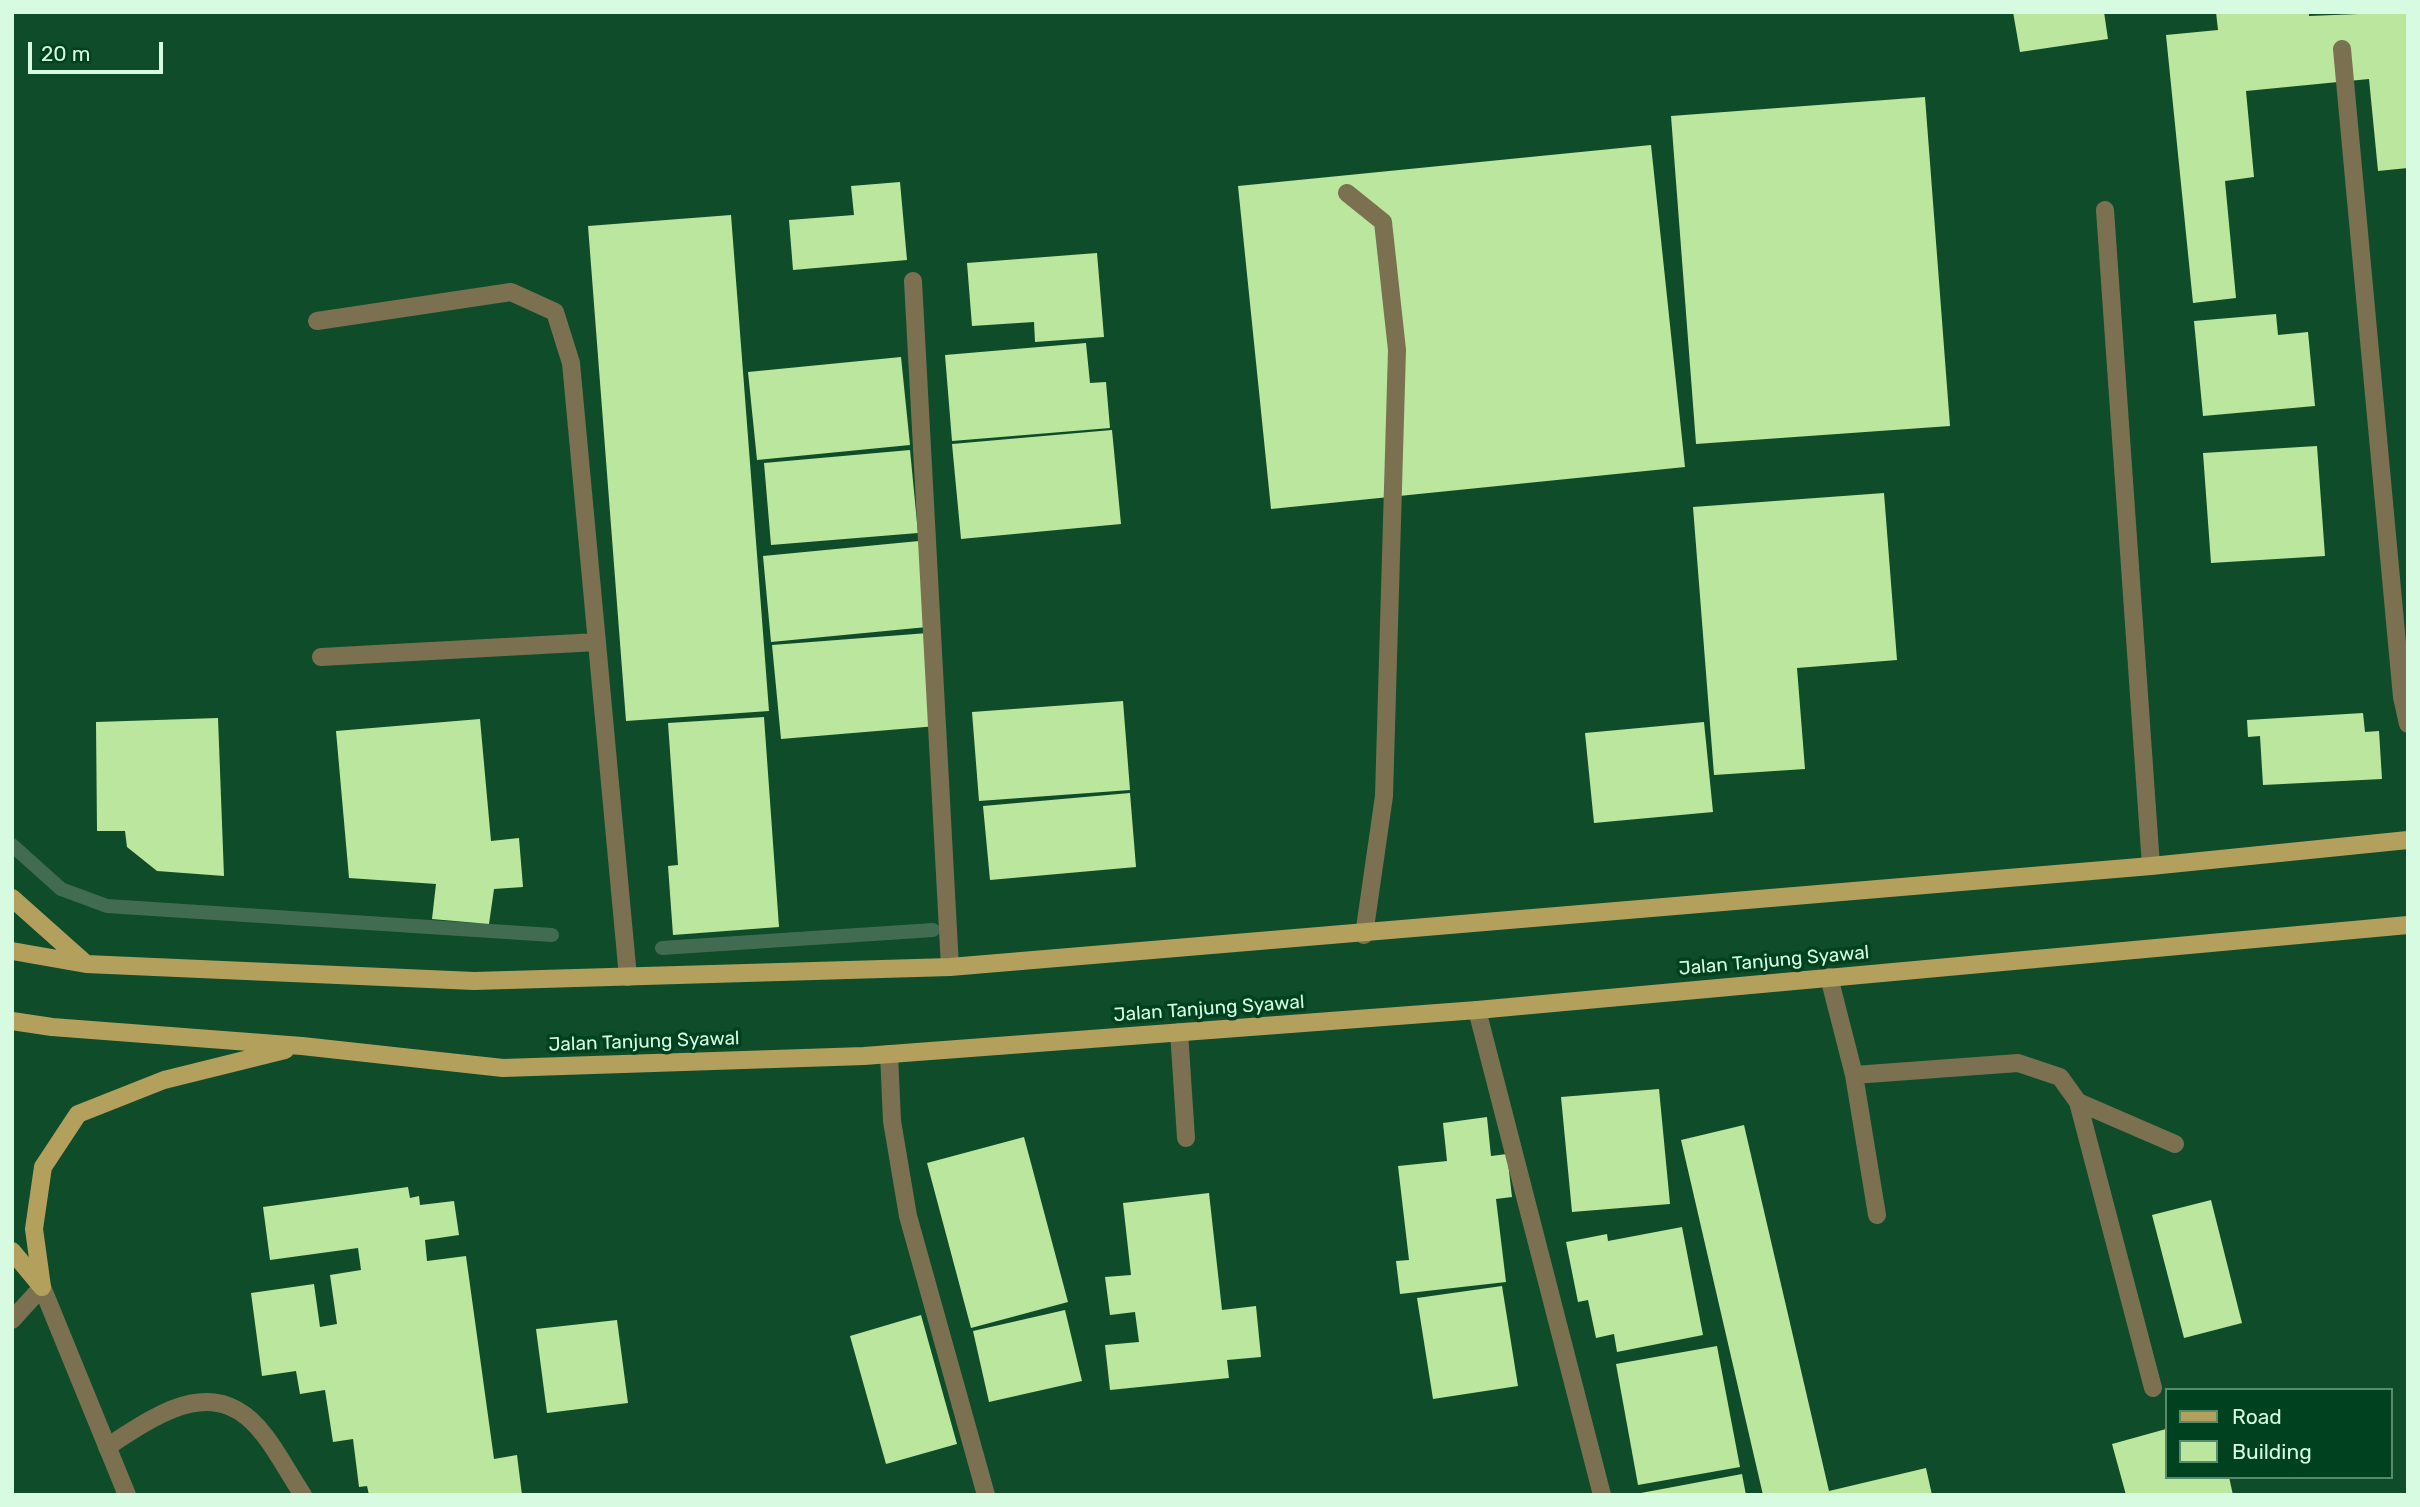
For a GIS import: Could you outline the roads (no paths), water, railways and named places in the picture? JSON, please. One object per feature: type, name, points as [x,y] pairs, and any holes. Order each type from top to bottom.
[{"type":"main road","points":[[12,951],[86,964],[474,981],[950,967],[1364,935],[2151,866],[2408,840]]},
{"type":"main road","points":[[12,898],[86,964]]},
{"type":"main road","name":"Jalan Tanjung Syawal","points":[[12,1021],[52,1027],[302,1046],[503,1068],[889,1054],[1477,1010],[2408,925]]},
{"type":"main road","points":[[42,1287],[34,1229],[43,1167],[78,1114],[164,1080],[302,1046]]},
{"type":"main road","points":[[12,1251],[42,1287]]},
{"type":"street","points":[[2342,49],[2402,697],[2408,724]]},
{"type":"street","points":[[1347,193],[1382,222],[1397,350],[1384,796],[1364,935]]},
{"type":"street","points":[[2105,210],[2151,866]]},
{"type":"street","points":[[913,281],[950,967]]},
{"type":"street","points":[[317,321],[511,292],[555,312],[571,363],[628,977]]},
{"type":"street","points":[[321,657],[597,642]]},
{"type":"street","points":[[1829,977],[1854,1076],[1877,1215]]},
{"type":"street","points":[[1477,1010],[1602,1495]]},
{"type":"street","points":[[1179,1032],[1186,1138]]},
{"type":"street","points":[[889,1054],[892,1121],[908,1216],[986,1495]]},
{"type":"street","points":[[1854,1076],[2018,1063],[2060,1077],[2078,1102],[2153,1388]]},
{"type":"street","points":[[2078,1102],[2175,1144]]},
{"type":"street","points":[[12,1320],[42,1287],[107,1447],[122,1493]]},
{"type":"street","points":[[107,1447],[152,1417],[197,1401],[232,1404],[264,1434],[303,1495]]},
{"type":"waterway","points":[[12,845],[61,889],[107,906],[552,935]]},
{"type":"waterway","points":[[662,948],[933,930]]}]
